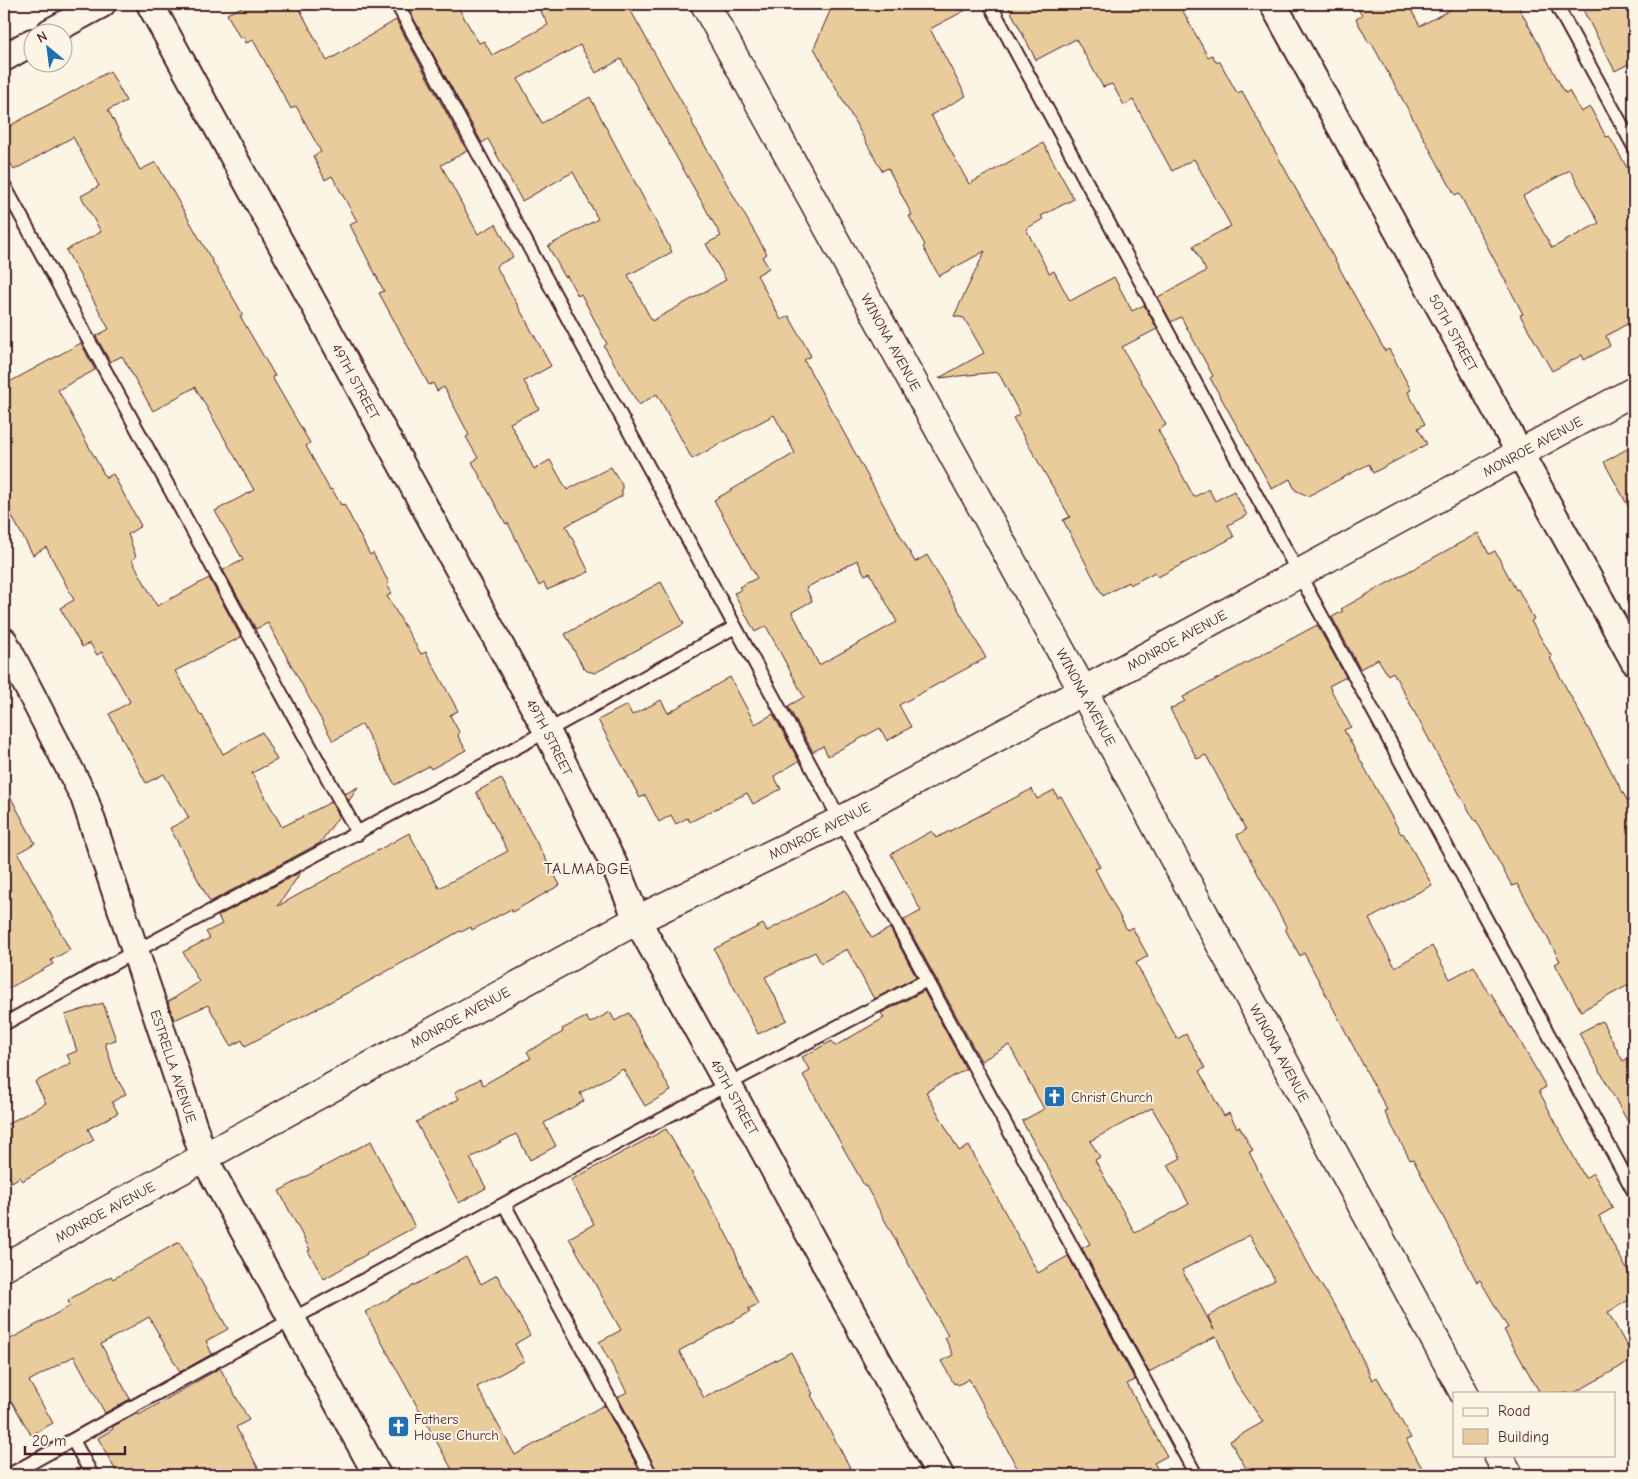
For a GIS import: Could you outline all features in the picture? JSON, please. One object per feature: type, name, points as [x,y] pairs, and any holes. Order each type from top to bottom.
[{"type":"street","points":[[69,22],[102,4]]},
{"type":"street","name":"49TH STREET","points":[[150,4],[547,731],[618,873],[637,920],[940,1475]]},
{"type":"street","name":"WINONA AVENUE","points":[[705,4],[1083,691],[1463,1392]]},
{"type":"street","name":"50TH STREET","points":[[1273,4],[1634,661]]},
{"type":"street","points":[[4,58],[22,48]]},
{"type":"street","name":"MONROE AVENUE","points":[[4,1267],[637,920],[840,820],[1083,691],[1634,391]]},
{"type":"street","name":"ESTRELLA AVENUE","points":[[4,641],[84,797],[204,1158],[378,1475]]},
{"type":"street","points":[[1499,1456],[1509,1475]]},
{"type":"lane","points":[[397,4],[1196,1475]]},
{"type":"lane","points":[[990,4],[1634,1192]]},
{"type":"lane","points":[[1556,4],[1634,147]]},
{"type":"lane","points":[[4,185],[358,834]]},
{"type":"lane","points":[[4,1024],[134,952],[358,834],[735,627]]},
{"type":"lane","points":[[8,1475],[727,1083],[926,980]]},
{"type":"lane","points":[[504,1204],[651,1475]]},
{"type":"lane","points":[[73,1440],[92,1475]]},
{"type":"building","points":[[248,4],[297,4],[327,61],[396,20],[467,151],[441,165],[478,234],[496,224],[513,257],[496,266],[551,366],[524,381],[539,409],[510,423],[534,469],[550,460],[567,490],[611,467],[622,485],[622,496],[566,526],[589,572],[547,590],[544,583],[539,586],[508,523],[506,524],[472,462],[478,458],[466,437],[469,435],[444,387],[437,391],[433,383],[429,385],[379,293],[384,291],[350,225],[357,221],[332,176],[325,180],[313,156],[321,152],[296,106],[291,109],[253,40],[246,43],[243,36],[240,38],[227,14]]},
{"type":"building","points":[[424,4],[456,4],[479,43],[484,41],[492,55],[548,25],[537,4],[627,4],[767,254],[762,257],[769,268],[757,275],[781,320],[789,316],[811,356],[804,360],[915,562],[927,555],[986,658],[899,705],[911,727],[887,741],[880,728],[828,756],[823,746],[813,752],[788,706],[804,697],[766,626],[755,632],[734,593],[741,590],[739,587],[757,578],[714,500],[795,453],[774,415],[692,459],[657,394],[639,405],[604,346],[607,344],[581,294],[578,296],[548,246],[598,219],[573,172],[522,201],[488,139],[482,143],[410,12]],"holes":[[[580,45],[596,73],[621,59],[721,236],[706,244],[726,280],[652,321],[628,275],[672,252],[590,97],[542,123],[518,79]],[[857,560],[865,575],[870,573],[897,622],[819,665],[792,612],[812,601],[806,588]]]},
{"type":"building","points":[[833,4],[977,4],[930,29],[966,96],[931,115],[969,184],[1043,143],[1074,199],[1041,216],[1043,219],[1026,229],[1049,273],[1054,271],[1070,301],[1114,277],[1132,311],[1144,305],[1157,329],[1122,347],[1166,425],[1158,430],[1194,497],[1209,489],[1215,501],[1234,491],[1247,515],[1228,525],[1234,537],[1158,577],[1155,572],[1130,585],[1128,582],[1103,596],[1063,520],[1070,517],[1013,418],[1020,414],[998,372],[939,378],[984,353],[964,318],[954,316],[985,251],[939,276],[923,247],[925,245],[909,216],[912,215],[888,168],[882,171],[814,48]]},
{"type":"building","points":[[1007,4],[1179,4],[1208,57],[1212,55],[1216,62],[1220,62],[1237,93],[1242,91],[1385,351],[1389,349],[1411,390],[1408,392],[1425,424],[1418,428],[1427,444],[1373,473],[1369,464],[1308,496],[1295,490],[1290,479],[1272,489],[1210,378],[1213,376],[1181,317],[1171,322],[1158,297],[1206,271],[1193,246],[1231,226],[1194,159],[1172,171],[1133,100],[1124,105],[1112,84],[1103,87],[1076,39],[1036,60]]},
{"type":"building","points":[[1356,4],[1408,4],[1420,26],[1461,4],[1517,4],[1565,93],[1569,91],[1581,112],[1590,107],[1606,137],[1609,136],[1634,180],[1634,320],[1606,336],[1610,346],[1584,360],[1582,355],[1552,371],[1520,315],[1523,314],[1459,193],[1455,195],[1371,42],[1369,43],[1356,19],[1362,16]],"holes":[[[1570,170],[1599,223],[1552,248],[1523,196]]]},
{"type":"building","points":[[1580,4],[1634,4],[1634,61],[1615,71]]},
{"type":"building","points":[[110,71],[126,101],[108,110],[140,170],[156,162],[243,315],[240,316],[275,376],[272,377],[310,443],[306,446],[330,490],[332,489],[341,505],[344,504],[370,555],[373,553],[389,583],[387,585],[392,593],[387,596],[421,654],[426,652],[458,711],[450,715],[466,750],[431,769],[429,766],[395,785],[362,724],[333,741],[268,623],[256,629],[223,570],[243,560],[215,511],[254,490],[195,387],[153,411],[122,356],[110,362],[96,336],[109,329],[66,250],[101,232],[81,196],[99,186],[73,137],[14,170],[4,150],[4,129]]},
{"type":"building","points":[[81,343],[95,370],[58,390],[106,478],[113,474],[141,526],[128,534],[136,557],[132,560],[157,606],[209,578],[241,637],[175,671],[223,754],[262,732],[277,760],[252,773],[282,827],[331,802],[339,816],[320,843],[210,902],[170,828],[189,818],[164,774],[146,783],[109,714],[130,702],[102,652],[97,655],[90,643],[82,647],[60,608],[74,600],[46,547],[33,555],[4,502],[4,385]]},
{"type":"building","points":[[1634,445],[1634,517],[1604,462]]},
{"type":"building","points":[[1478,533],[1489,554],[1495,551],[1516,590],[1518,589],[1534,619],[1531,621],[1552,657],[1550,658],[1634,813],[1634,982],[1581,1011],[1555,964],[1560,961],[1544,931],[1517,884],[1512,886],[1439,758],[1393,672],[1388,675],[1378,659],[1360,669],[1332,617],[1343,611],[1341,609]]},
{"type":"building","points":[[661,582],[684,624],[595,673],[587,671],[565,634]]},
{"type":"building","points":[[1317,625],[1346,677],[1329,686],[1351,727],[1344,730],[1401,834],[1403,833],[1432,885],[1369,919],[1395,967],[1432,946],[1450,979],[1474,966],[1489,994],[1491,993],[1512,1027],[1546,1087],[1539,1091],[1585,1178],[1593,1173],[1613,1208],[1599,1216],[1634,1282],[1634,1297],[1608,1312],[1634,1359],[1576,1392],[1539,1392],[1504,1330],[1508,1328],[1480,1280],[1477,1282],[1413,1159],[1410,1160],[1384,1111],[1387,1110],[1304,953],[1300,956],[1285,929],[1287,928],[1237,835],[1246,830],[1206,755],[1197,759],[1170,709],[1185,701],[1183,697]]},
{"type":"building","points":[[730,677],[755,724],[773,714],[799,761],[774,776],[781,789],[753,804],[747,793],[690,822],[687,818],[676,824],[671,815],[659,822],[645,795],[640,798],[598,720],[627,705],[632,715],[661,700],[668,713]]},
{"type":"building","points":[[501,778],[560,885],[512,912],[511,909],[472,930],[471,927],[460,931],[245,1046],[242,1040],[231,1046],[208,1005],[174,1020],[168,1002],[199,982],[183,952],[210,938],[206,932],[222,924],[218,916],[301,872],[278,906],[409,833],[439,888],[508,851],[476,792]]},
{"type":"building","points":[[4,785],[35,843],[18,853],[70,950],[51,960],[53,964],[4,991]]},
{"type":"building","points":[[358,787],[349,801],[345,794]]},
{"type":"building","points":[[1032,789],[1037,799],[1054,790],[1058,798],[1061,796],[1100,867],[1095,869],[1127,930],[1132,927],[1148,956],[1136,963],[1177,1039],[1186,1034],[1205,1068],[1199,1071],[1224,1116],[1229,1113],[1237,1128],[1239,1126],[1253,1151],[1249,1152],[1283,1218],[1313,1272],[1345,1322],[1372,1380],[1377,1377],[1411,1438],[1406,1440],[1426,1475],[1250,1475],[1230,1441],[1263,1422],[1235,1381],[1216,1336],[1149,1372],[1082,1248],[1090,1244],[1022,1121],[1044,1109],[1009,1045],[981,1061],[904,920],[921,911],[891,854],[932,831],[936,838]],"holes":[[[1152,1108],[1181,1158],[1168,1165],[1189,1204],[1135,1233],[1095,1160],[1100,1157],[1090,1141]],[[1250,1235],[1275,1280],[1208,1316],[1214,1330],[1182,1270]]]},
{"type":"building","points":[[845,890],[872,938],[890,928],[916,977],[874,999],[847,949],[821,963],[815,952],[765,977],[787,1020],[758,1034],[714,949],[763,924],[767,931]]},
{"type":"building","points":[[924,991],[966,1069],[926,1092],[959,1151],[969,1146],[1038,1273],[1068,1256],[1135,1380],[1127,1384],[1167,1456],[1154,1463],[1161,1475],[1021,1475],[969,1379],[958,1385],[954,1384],[941,1361],[953,1355],[945,1338],[948,1336],[803,1075],[810,1071],[802,1057],[832,1041],[835,1046],[884,1018],[881,1013]]},
{"type":"building","points":[[103,1003],[116,1040],[105,1043],[115,1075],[126,1094],[112,1102],[118,1113],[88,1129],[94,1140],[22,1181],[20,1177],[12,1182],[4,1166],[4,1126],[46,1103],[35,1082],[71,1063],[67,1055],[77,1051],[65,1015]]},
{"type":"building","points":[[610,1012],[615,1021],[629,1013],[671,1091],[645,1106],[623,1069],[580,1093],[584,1101],[544,1123],[556,1146],[530,1160],[516,1134],[470,1158],[486,1188],[459,1203],[416,1122],[459,1099],[455,1092],[480,1079],[483,1085],[531,1058],[527,1052],[563,1032],[562,1029],[586,1017],[590,1023]]},
{"type":"building","points":[[1602,1021],[1623,1061],[1634,1055],[1634,1133],[1579,1033]]},
{"type":"building","points":[[666,1129],[733,1247],[744,1276],[758,1304],[748,1309],[750,1312],[679,1351],[704,1398],[791,1352],[813,1394],[811,1395],[854,1475],[659,1475],[618,1397],[627,1392],[599,1342],[621,1330],[569,1238],[594,1224],[571,1180]]},
{"type":"building","points":[[371,1141],[415,1227],[366,1253],[324,1279],[279,1191]]},
{"type":"building","points":[[179,1242],[228,1329],[206,1341],[212,1354],[180,1372],[149,1317],[101,1344],[130,1399],[105,1413],[74,1356],[29,1381],[53,1423],[31,1435],[12,1402],[4,1406],[4,1335],[7,1341],[70,1306],[68,1300],[111,1276],[113,1279]]},
{"type":"building","points":[[466,1257],[481,1284],[497,1275],[530,1335],[515,1344],[524,1361],[477,1387],[515,1455],[604,1405],[642,1475],[455,1475],[365,1312]]},
{"type":"building","points":[[220,1368],[249,1420],[236,1427],[262,1475],[118,1475],[98,1438],[113,1429],[112,1427],[138,1413],[139,1415]]},
{"type":"place","name":"Christ Church","points":[[1055,1097]]},
{"type":"place","name":"Fathers House Church","points":[[398,1427]]},
{"type":"district","name":"TALMADGE","points":[[587,869]]}]
